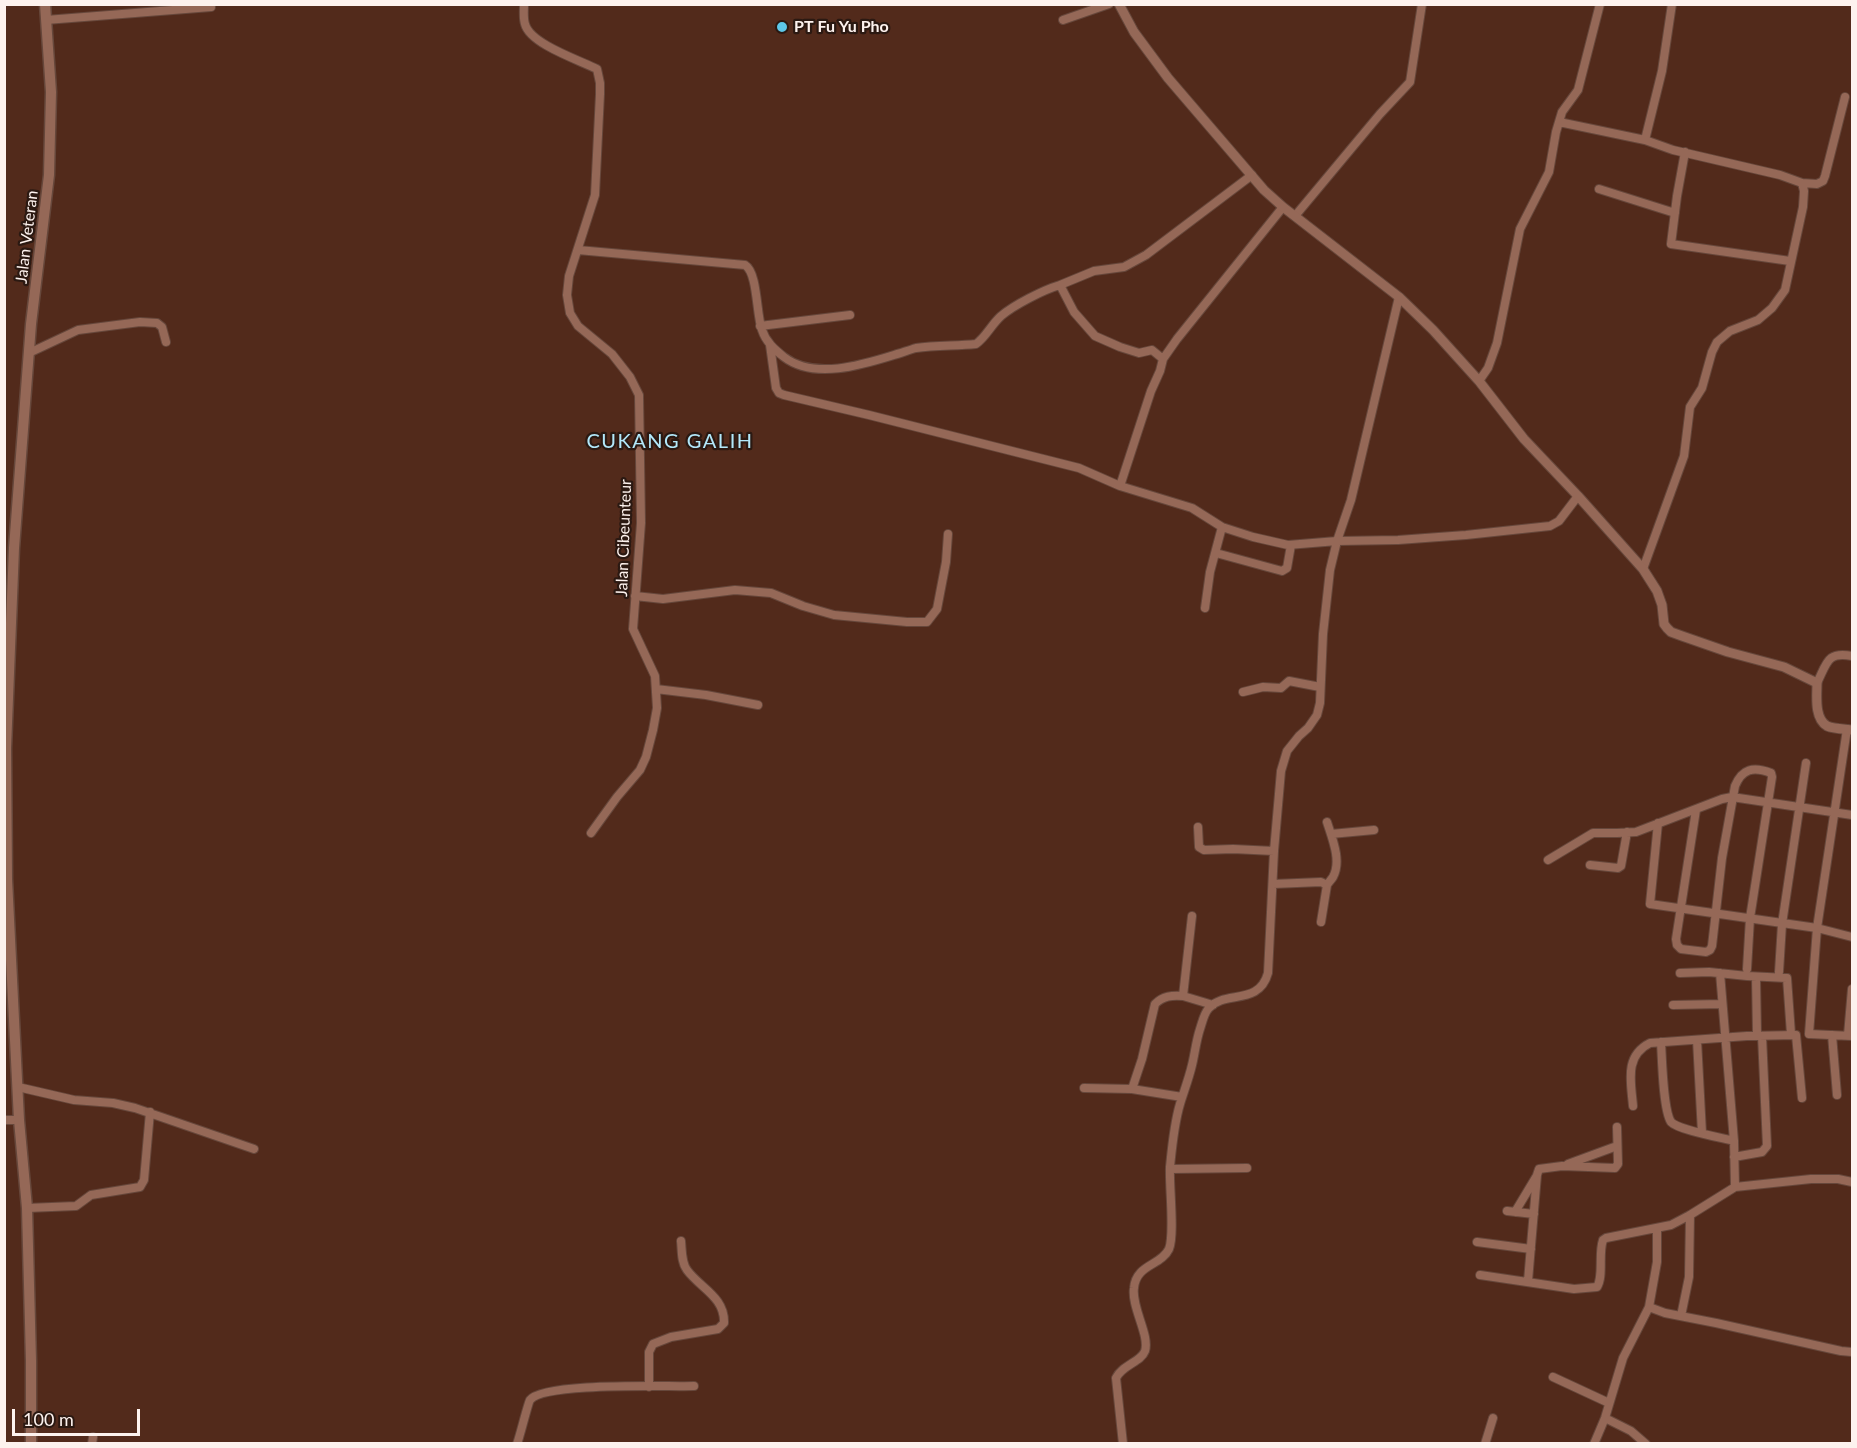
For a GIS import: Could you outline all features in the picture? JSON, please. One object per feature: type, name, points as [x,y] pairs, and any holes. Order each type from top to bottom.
[{"type":"main road","name":"Jalan Veteran","points":[[31,1443],[27,1208],[9,1006],[5,763],[13,568],[29,353],[49,175],[51,92],[45,4]]},
{"type":"street","name":"Jalan Cibeunteur","points":[[524,4],[525,24],[532,35],[556,51],[597,69],[600,83],[595,195],[569,276],[567,295],[570,313],[584,332],[612,354],[630,377],[639,395],[640,523],[634,633],[654,670],[655,718],[646,757],[640,770],[617,797],[591,834]]},
{"type":"street","points":[[1063,20],[1109,4]]},
{"type":"street","points":[[1119,4],[1134,32],[1168,78],[1264,190],[1399,297],[1433,330],[1479,381],[1524,439],[1643,569],[1657,591],[1662,605],[1664,624],[1671,632],[1776,664],[1817,683]]},
{"type":"street","points":[[1295,216],[1387,106],[1410,82],[1422,4]]},
{"type":"street","points":[[1479,381],[1488,368],[1497,343],[1520,229],[1549,172],[1562,112],[1578,90],[1600,4]]},
{"type":"street","points":[[1645,140],[1662,71],[1672,4]]},
{"type":"street","points":[[46,20],[211,7]]},
{"type":"street","points":[[1559,122],[1645,140],[1780,175],[1802,183],[1817,184],[1826,176],[1845,97]]},
{"type":"street","points":[[1685,152],[1671,242],[1673,245],[1790,261]]},
{"type":"street","points":[[578,249],[745,265],[752,274],[760,326],[770,345],[793,364],[812,369],[860,365],[917,348],[976,344],[983,339],[994,323],[1010,310],[1043,291],[1094,270],[1116,269],[1131,264],[1146,255],[1252,175]]},
{"type":"street","points":[[1643,569],[1684,456],[1690,407],[1702,388],[1712,352],[1721,337],[1758,320],[1772,308],[1785,290],[1803,207],[1802,183]]},
{"type":"street","points":[[1599,189],[1675,213]]},
{"type":"street","points":[[1120,486],[1151,391],[1161,371],[1163,359],[1283,207]]},
{"type":"street","points":[[1060,285],[1074,312],[1095,336],[1107,343],[1133,351],[1152,350],[1163,359]]},
{"type":"street","points":[[1123,1443],[1116,1378],[1122,1370],[1145,1352],[1144,1338],[1134,1302],[1135,1280],[1145,1268],[1165,1255],[1169,1249],[1171,1237],[1170,1169],[1174,1132],[1200,1027],[1208,1009],[1213,1005],[1256,991],[1263,985],[1266,978],[1274,851],[1283,759],[1293,743],[1315,721],[1320,703],[1323,634],[1330,570],[1351,500],[1399,297]]},
{"type":"street","points":[[760,326],[850,315]]},
{"type":"street","points":[[29,353],[78,330],[140,322],[157,323],[162,327],[166,342]]},
{"type":"street","points":[[770,345],[776,388],[784,395],[1080,468],[1120,486],[1192,508],[1222,527],[1253,537],[1291,545],[1337,541],[1398,540],[1550,526],[1559,521],[1578,496]]},
{"type":"street","points":[[1205,608],[1210,572],[1222,527]]},
{"type":"street","points":[[635,596],[663,599],[735,590],[771,593],[834,615],[927,622],[937,609],[946,562],[948,534]]},
{"type":"street","points":[[1216,553],[1282,572],[1287,568],[1291,545]]},
{"type":"street","points":[[1852,656],[1841,653],[1834,655],[1817,683],[1818,708],[1822,721],[1827,726],[1850,730],[1834,811],[1817,928],[1809,1034],[1850,1036],[1852,989]]},
{"type":"street","points":[[1243,692],[1263,687],[1281,688],[1289,681],[1320,687]]},
{"type":"street","points":[[656,689],[706,695],[758,705]]},
{"type":"street","points":[[1779,972],[1782,924],[1806,763]]},
{"type":"street","points":[[1696,810],[1677,932],[1677,945],[1681,949],[1706,952],[1712,946],[1722,858],[1732,797],[1738,780],[1743,773],[1758,770],[1771,773],[1750,918],[1747,969]]},
{"type":"street","points":[[1548,860],[1593,833],[1636,832],[1732,797],[1852,815]]},
{"type":"street","points":[[1321,922],[1327,885],[1336,868],[1336,851],[1327,822]]},
{"type":"street","points":[[1658,823],[1650,904],[1817,928],[1852,937]]},
{"type":"street","points":[[1198,828],[1199,848],[1204,850],[1274,851]]},
{"type":"street","points":[[1331,834],[1374,830]]},
{"type":"street","points":[[1590,865],[1618,868],[1621,866],[1627,832]]},
{"type":"street","points":[[1273,884],[1321,882],[1327,885]]},
{"type":"street","points":[[1183,996],[1192,916]]},
{"type":"street","points":[[1680,973],[1720,973],[1787,978],[1791,1034]]},
{"type":"street","points":[[1720,973],[1734,1141],[1735,1187]]},
{"type":"street","points":[[1734,1157],[1762,1152],[1767,1146],[1756,977]]},
{"type":"street","points":[[1132,1089],[1142,1059],[1155,1004],[1166,997],[1183,996],[1213,1005]]},
{"type":"street","points":[[1673,1005],[1722,1004]]},
{"type":"street","points":[[1633,1106],[1632,1061],[1641,1048],[1650,1043],[1725,1037],[1796,1035],[1802,1098]]},
{"type":"street","points":[[1832,1035],[1837,1095]]},
{"type":"street","points":[[1697,1040],[1702,1133]]},
{"type":"street","points":[[1661,1042],[1664,1089],[1671,1121],[1676,1125],[1734,1141]]},
{"type":"street","points":[[18,1087],[74,1100],[113,1103],[150,1112],[254,1149]]},
{"type":"street","points":[[1084,1088],[1132,1089],[1182,1097]]},
{"type":"street","points":[[27,1208],[76,1206],[91,1195],[140,1187],[144,1180],[150,1112]]},
{"type":"street","points":[[4,1120],[20,1120]]},
{"type":"street","points":[[1534,1214],[1511,1212],[1541,1168],[1562,1166],[1615,1168],[1618,1164],[1617,1127]]},
{"type":"street","points":[[1562,1166],[1617,1146]]},
{"type":"street","points":[[1170,1169],[1247,1168]]},
{"type":"street","points":[[1528,1281],[1537,1175]]},
{"type":"street","points":[[1480,1275],[1574,1289],[1597,1287],[1600,1281],[1599,1261],[1603,1240],[1671,1225],[1735,1187],[1811,1179],[1838,1179],[1852,1182]]},
{"type":"street","points":[[1682,1316],[1689,1277],[1690,1215]]},
{"type":"street","points":[[1594,1443],[1605,1418],[1623,1358],[1649,1307],[1657,1262],[1657,1228]]},
{"type":"street","points":[[649,1387],[649,1352],[653,1344],[671,1337],[715,1330],[724,1323],[719,1302],[686,1268],[681,1241]]},
{"type":"street","points":[[1478,1242],[1531,1249]]},
{"type":"street","points":[[1649,1307],[1665,1313],[1852,1352]]},
{"type":"street","points":[[1553,1377],[1609,1403]]},
{"type":"street","points":[[517,1443],[528,1404],[537,1395],[585,1387],[694,1386]]},
{"type":"street","points":[[1485,1443],[1493,1418]]},
{"type":"street","points":[[1605,1418],[1631,1431],[1646,1443]]},
{"type":"place","name":"PT Fu Yu Pho","points":[[782,27]]},
{"type":"district","name":"CUKANG GALIH","points":[[670,442]]}]
